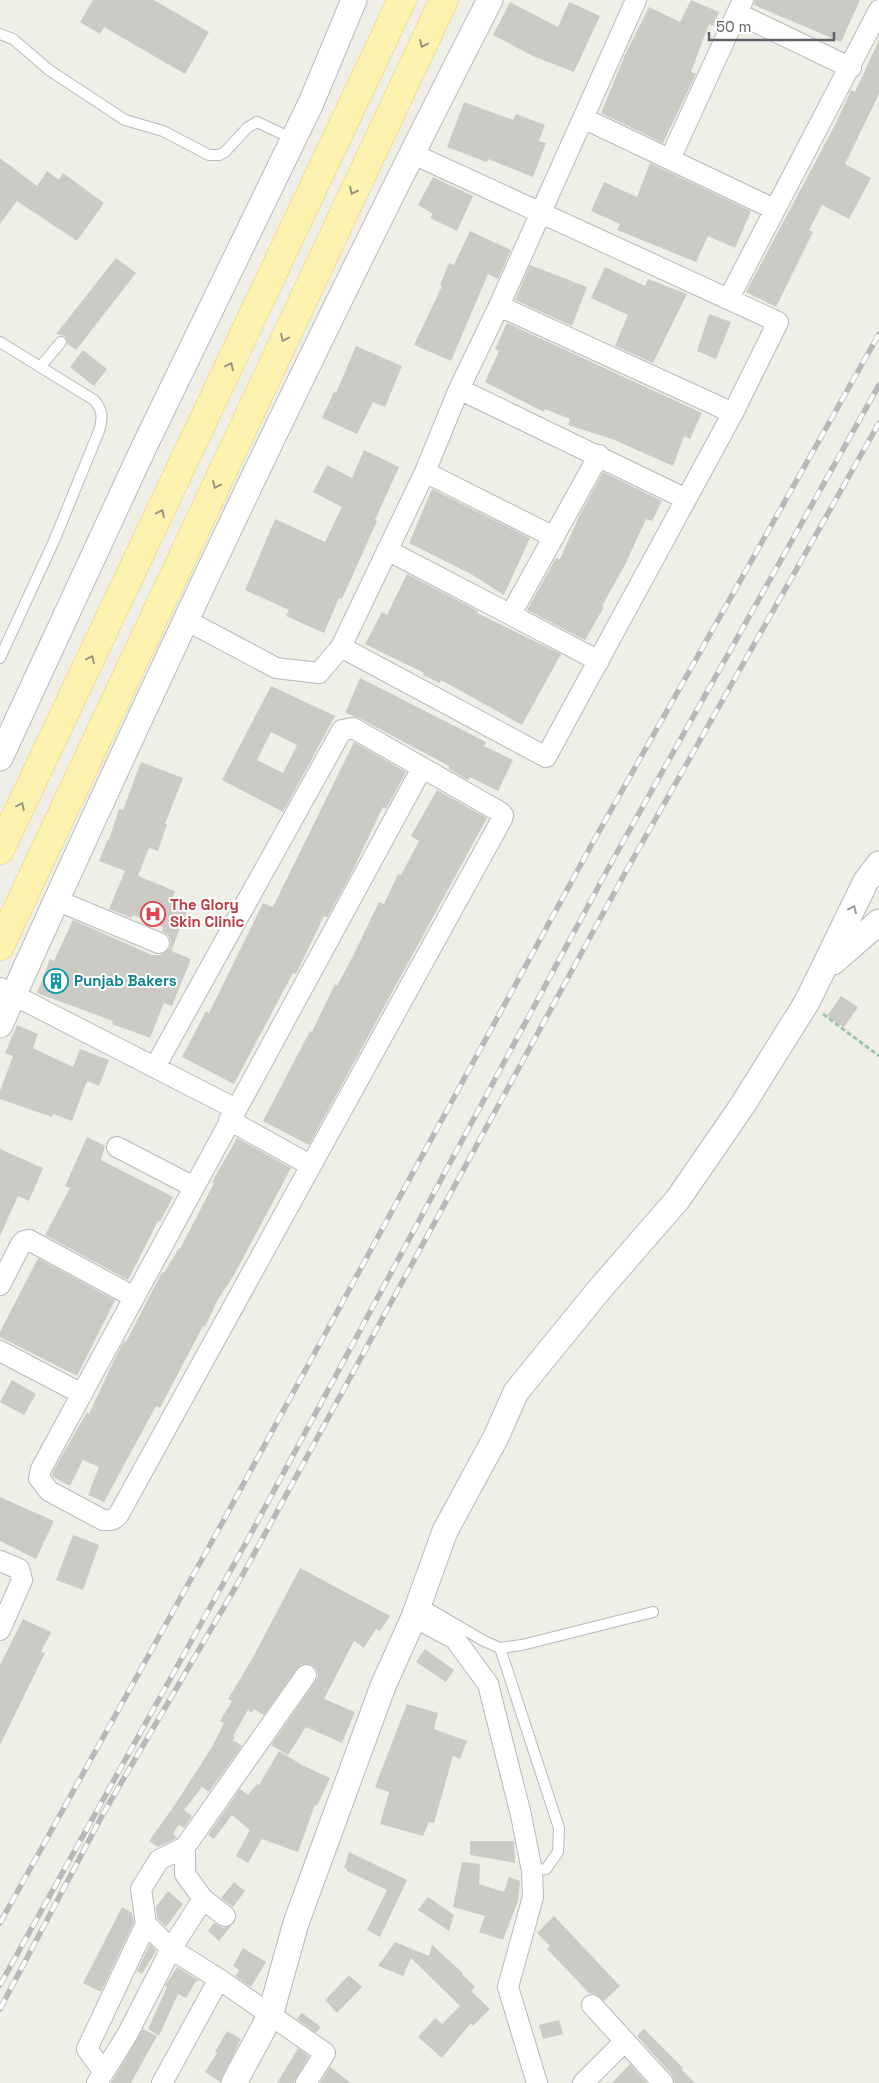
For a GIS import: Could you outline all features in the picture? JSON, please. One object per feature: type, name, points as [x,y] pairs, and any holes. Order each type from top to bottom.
[{"type":"main road","points":[[0,850],[402,0]]},
{"type":"main road","points":[[0,946],[444,0]]},
{"type":"street","points":[[0,758],[144,447],[293,139],[354,0]]},
{"type":"street","points":[[0,1025],[6,992],[56,900],[104,792],[186,620],[412,153],[490,0]]},
{"type":"street","points":[[186,620],[276,668],[319,673],[341,647],[425,472],[459,389],[499,306],[636,0]]},
{"type":"street","points":[[670,159],[740,6],[851,68]]},
{"type":"street","points":[[729,298],[774,209],[851,68],[879,10]]},
{"type":"street","points":[[583,118],[774,209]]},
{"type":"street","points":[[341,647],[546,757],[733,414],[778,322],[412,153]]},
{"type":"street","points":[[499,306],[733,414]]},
{"type":"street","points":[[459,389],[599,455],[686,499]]},
{"type":"street","points":[[511,614],[599,455]]},
{"type":"street","points":[[425,472],[554,537]]},
{"type":"street","points":[[387,550],[599,661]]},
{"type":"street","points":[[154,1067],[342,730],[353,728],[500,812],[502,819],[115,1520],[103,1520],[49,1491],[39,1478],[41,1469],[422,768]]},
{"type":"street","points":[[234,2083],[270,2016],[296,1923],[383,1686],[417,1610],[445,1531],[496,1437],[516,1392],[599,1290],[678,1199],[742,1106],[807,1002],[825,969],[866,881],[879,864]]},
{"type":"street","points":[[56,900],[159,943]]},
{"type":"street","points":[[825,969],[879,922]]},
{"type":"street","points":[[6,992],[154,1067],[310,1165]]},
{"type":"street","points":[[117,1147],[194,1187]]},
{"type":"street","points":[[0,1284],[21,1244],[24,1240],[29,1240],[134,1297]]},
{"type":"street","points":[[0,1351],[82,1394]]},
{"type":"street","points":[[0,1561],[19,1569],[22,1580],[0,1630]]},
{"type":"street","points":[[417,1610],[456,1639],[488,1684],[521,1815],[532,1871],[533,1897],[508,1987],[537,2083]]},
{"type":"street","points":[[101,2078],[87,2049],[146,1924],[141,1889],[159,1860],[185,1847],[306,1675]]},
{"type":"street","points":[[185,1847],[184,1874],[203,1899],[225,1916]]},
{"type":"street","points":[[101,2078],[126,2036],[171,1949],[203,1899]]},
{"type":"street","points":[[146,1924],[171,1949],[219,1978],[324,2053],[306,2083]]},
{"type":"street","points":[[162,2083],[219,1978]]},
{"type":"street","points":[[592,2005],[663,2083]]},
{"type":"street","points":[[583,2083],[625,2041]]},
{"type":"lane","points":[[0,34],[13,39],[49,70],[125,120],[163,131],[209,154],[219,155],[225,152],[247,128],[257,122],[293,139]]},
{"type":"lane","points":[[0,342],[94,400],[102,413],[101,424],[54,541],[0,658]]},
{"type":"lane","points":[[41,366],[61,342]]},
{"type":"lane","points":[[417,1610],[500,1648],[522,1645],[653,1612]]},
{"type":"lane","points":[[500,1648],[558,1828],[558,1852],[546,1869],[532,1871]]},
{"type":"path","points":[[807,1002],[879,1056]]},
{"type":"building","points":[[93,0],[154,0],[209,32],[185,74],[104,27],[100,34],[80,22]]},
{"type":"building","points":[[691,0],[719,12],[713,26],[709,24],[691,72],[696,74],[663,143],[601,113],[625,55],[649,7],[680,22]]},
{"type":"building","points":[[755,0],[860,0],[841,42],[754,5]]},
{"type":"building","points":[[510,2],[558,27],[569,2],[600,16],[574,72],[533,56],[493,35]]},
{"type":"building","points":[[879,40],[879,94],[845,164],[871,178],[849,219],[822,205],[809,230],[813,232],[776,307],[746,292],[836,123],[851,90],[855,92]]},
{"type":"building","points":[[464,102],[513,120],[516,114],[545,125],[539,141],[546,143],[533,177],[488,159],[487,162],[447,147]]},
{"type":"building","points":[[0,158],[37,186],[47,171],[59,180],[63,173],[104,203],[77,241],[17,201],[0,224]]},
{"type":"building","points":[[650,163],[751,211],[735,248],[708,236],[696,262],[617,230],[620,224],[591,211],[604,182],[637,197]]},
{"type":"building","points":[[433,177],[473,196],[457,231],[430,218],[433,214],[418,205]]},
{"type":"building","points":[[470,231],[511,250],[498,279],[488,274],[451,361],[414,345],[442,286],[440,285],[449,263],[454,265]]},
{"type":"building","points":[[116,258],[136,273],[76,350],[68,344],[65,336],[56,334]]},
{"type":"building","points":[[530,265],[587,287],[572,326],[515,300]]},
{"type":"building","points":[[605,267],[645,286],[648,279],[687,294],[653,363],[615,346],[628,315],[591,298]]},
{"type":"building","points":[[709,314],[731,322],[716,359],[697,351]]},
{"type":"building","points":[[507,323],[702,413],[690,439],[684,436],[673,466],[612,439],[568,425],[570,419],[545,409],[544,412],[485,382],[499,351],[495,349]]},
{"type":"building","points":[[356,346],[402,366],[385,407],[373,402],[357,434],[322,418],[334,392],[336,393]]},
{"type":"building","points":[[83,350],[107,369],[94,386],[70,367]]},
{"type":"building","points":[[364,450],[399,467],[342,599],[339,598],[324,633],[286,616],[289,610],[245,590],[275,519],[325,542],[342,507],[313,492],[327,465],[352,478]]},
{"type":"building","points":[[603,472],[662,501],[652,521],[646,519],[624,567],[602,606],[604,607],[585,640],[527,610],[556,558],[560,559],[580,514]]},
{"type":"building","points":[[432,489],[530,538],[504,595],[471,574],[409,543]]},
{"type":"building","points":[[407,574],[478,611],[477,613],[561,654],[522,725],[441,680],[440,683],[423,675],[424,673],[365,644],[382,612],[387,615]]},
{"type":"building","points":[[360,678],[486,742],[484,746],[513,760],[498,791],[470,777],[468,780],[449,769],[449,766],[359,718],[345,713]]},
{"type":"building","points":[[271,686],[335,716],[283,812],[222,780]],"holes":[[[271,732],[297,745],[283,773],[257,760]]]},
{"type":"building","points":[[354,742],[406,772],[386,809],[383,807],[350,876],[327,918],[324,916],[296,974],[293,973],[234,1084],[182,1057],[206,1011],[209,1013],[263,903],[273,907]]},
{"type":"building","points":[[141,762],[183,778],[165,824],[167,824],[158,851],[149,848],[138,876],[175,891],[173,897],[190,904],[171,951],[191,959],[172,1006],[164,1003],[150,1038],[112,1024],[113,1021],[37,993],[50,959],[54,961],[73,920],[152,955],[161,955],[170,948],[171,941],[168,935],[162,931],[163,927],[133,915],[132,918],[109,909],[125,871],[99,861],[109,840],[119,809],[123,810]]},
{"type":"building","points":[[437,790],[487,818],[309,1145],[263,1121],[310,1031],[312,1032],[335,984],[337,986],[353,956],[379,902],[384,904],[398,874],[401,875],[419,841],[411,836]]},
{"type":"building","points":[[841,996],[858,1007],[844,1027],[827,1016]]},
{"type":"building","points":[[17,1025],[38,1034],[33,1048],[73,1067],[80,1049],[109,1060],[99,1086],[87,1081],[72,1121],[53,1114],[52,1117],[0,1099],[0,1091],[13,1056],[5,1053]]},
{"type":"building","points":[[87,1137],[105,1146],[101,1160],[173,1197],[160,1222],[158,1221],[128,1280],[45,1235],[70,1188],[65,1186]]},
{"type":"building","points":[[237,1138],[291,1168],[234,1275],[217,1301],[205,1327],[203,1326],[160,1408],[156,1406],[104,1502],[88,1495],[99,1467],[83,1460],[70,1486],[53,1477],[52,1473],[87,1412],[89,1414],[124,1341],[126,1342],[162,1272],[164,1273],[180,1249],[214,1183],[212,1182]]},
{"type":"building","points":[[0,1149],[43,1168],[29,1201],[18,1196],[0,1236]]},
{"type":"building","points":[[38,1258],[115,1300],[77,1376],[0,1337],[0,1332]]},
{"type":"building","points":[[12,1380],[36,1394],[24,1415],[0,1402]]},
{"type":"building","points":[[0,1497],[54,1521],[36,1559],[0,1541]]},
{"type":"building","points":[[73,1535],[99,1545],[83,1590],[56,1580]]},
{"type":"building","points":[[300,1568],[390,1616],[380,1631],[376,1629],[364,1648],[354,1641],[324,1699],[355,1712],[342,1743],[306,1727],[288,1755],[271,1745],[318,1677],[317,1670],[312,1665],[301,1664],[264,1715],[254,1709],[252,1713],[248,1710],[233,1736],[235,1737],[233,1740],[242,1746],[209,1792],[202,1787],[184,1810],[192,1816],[184,1828],[179,1825],[173,1833],[177,1838],[158,1847],[149,1841],[212,1747],[224,1723],[220,1721],[232,1701],[228,1699],[252,1659]]},
{"type":"building","points":[[23,1619],[51,1632],[41,1652],[45,1653],[0,1745],[0,1665]]},
{"type":"building","points":[[425,1649],[454,1670],[446,1682],[416,1662]]},
{"type":"building","points":[[407,1704],[438,1713],[434,1729],[467,1741],[460,1759],[453,1756],[434,1823],[429,1822],[423,1836],[380,1824],[389,1792],[375,1787]]},
{"type":"building","points":[[279,1751],[302,1765],[330,1778],[317,1806],[315,1805],[298,1852],[262,1839],[248,1863],[236,1856],[250,1830],[232,1815],[214,1839],[208,1835],[240,1789],[248,1795],[257,1784],[259,1785]]},
{"type":"building","points":[[470,1841],[514,1841],[515,1863],[470,1855]]},
{"type":"building","points":[[349,1852],[407,1880],[380,1937],[367,1930],[387,1890],[344,1868]]},
{"type":"building","points":[[462,1862],[480,1864],[479,1884],[504,1892],[509,1877],[520,1881],[518,1901],[503,1940],[479,1932],[485,1916],[453,1907]]},
{"type":"building","points":[[234,1882],[245,1891],[233,1907],[221,1898]]},
{"type":"building","points":[[168,1891],[183,1904],[166,1927],[157,1918],[156,1907]]},
{"type":"building","points":[[428,1897],[454,1915],[449,1931],[418,1910]]},
{"type":"building","points":[[122,1907],[132,1913],[134,1922],[101,1992],[83,1983]]},
{"type":"building","points":[[554,1916],[620,1986],[604,2001],[596,1994],[589,1993],[547,1949],[550,1946],[537,1933]]},
{"type":"building","points":[[214,1923],[223,1928],[231,1926],[219,1941],[208,1931]]},
{"type":"building","points":[[395,1942],[429,1956],[432,1945],[463,1973],[475,1987],[471,1991],[490,2009],[473,2026],[471,2023],[442,2058],[418,2037],[435,2018],[442,2024],[460,2006],[411,1958],[403,1976],[378,1966]]},
{"type":"building","points":[[150,1944],[156,1951],[142,1974],[137,1971]]},
{"type":"building","points":[[243,1948],[266,1962],[251,1987],[235,1976],[239,1970],[233,1966]]},
{"type":"building","points":[[177,1967],[200,1981],[196,1981],[186,1998],[178,1994],[159,2036],[148,2029],[167,1987],[165,1986]]},
{"type":"building","points":[[349,1975],[362,1987],[337,2013],[325,2000]]},
{"type":"building","points":[[302,2013],[321,2027],[316,2033],[297,2019]]},
{"type":"building","points":[[559,2020],[563,2034],[543,2039],[539,2025]]},
{"type":"building","points":[[143,2029],[157,2036],[131,2083],[111,2083]]},
{"type":"building","points":[[644,2029],[683,2068],[682,2070],[695,2083],[675,2083],[672,2075],[637,2036]]},
{"type":"building","points":[[227,2031],[241,2039],[220,2082],[205,2072],[217,2053],[215,2052]]},
{"type":"building","points":[[298,2048],[309,2056],[294,2083],[277,2083]]},
{"type":"building","points":[[630,2064],[647,2083],[612,2083]]},
{"type":"building","points":[[330,2067],[351,2083],[320,2083]]},
{"type":"railway","points":[[0,1923],[221,1525],[592,844],[879,334]]},
{"type":"railway","points":[[0,1985],[248,1539],[610,865],[879,385]]},
{"type":"railway","points":[[0,2009],[103,1814],[242,1576],[625,873],[879,423]]},
{"type":"place","name":"The Glory Skin Clinic","points":[[153,914]]},
{"type":"place","name":"Punjab Bakers","points":[[56,981]]}]
